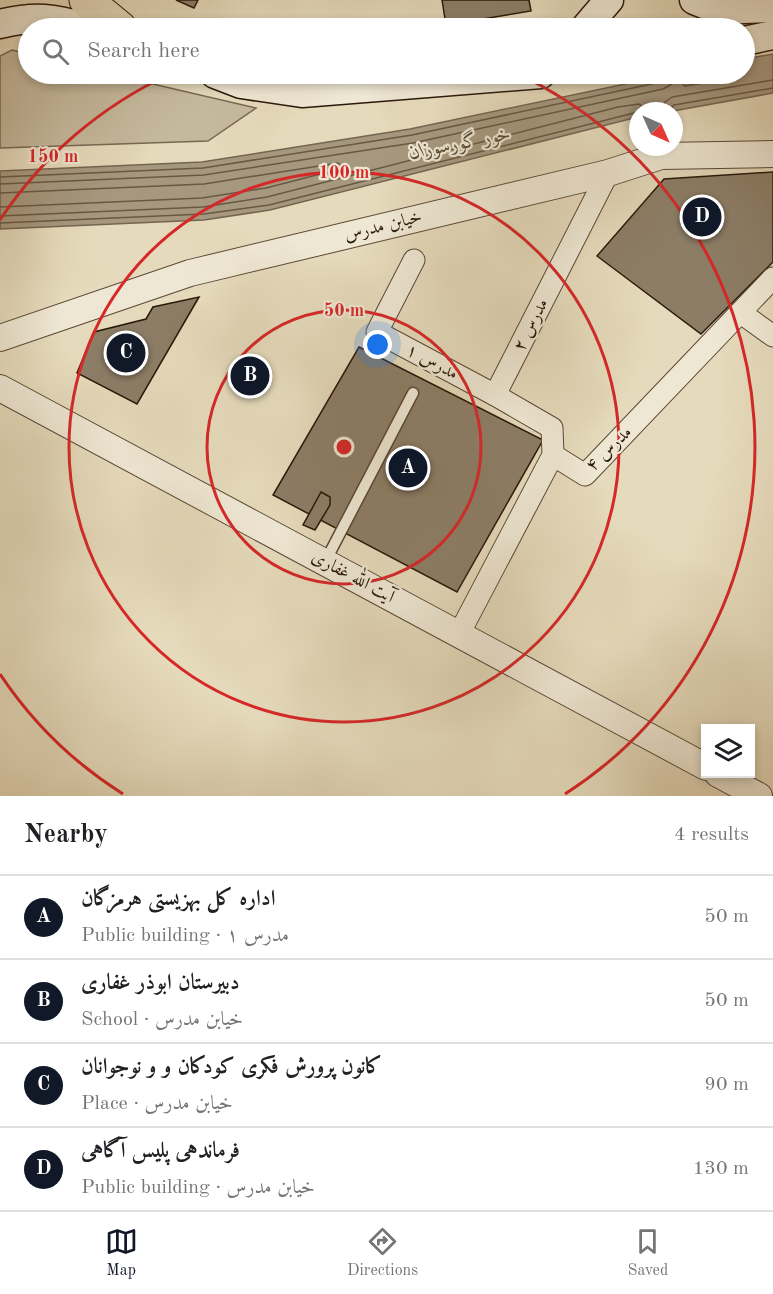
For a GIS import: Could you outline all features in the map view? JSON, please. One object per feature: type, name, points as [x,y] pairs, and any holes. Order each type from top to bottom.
[{"type":"main road","points":[[86,0],[108,18]]},
{"type":"main road","points":[[594,18],[609,0]]},
{"type":"main road","points":[[694,0],[719,10],[773,8]]},
{"type":"main road","points":[[21,18],[53,18]]},
{"type":"main road","points":[[0,24],[18,19]]},
{"type":"main road","points":[[755,39],[773,35]]},
{"type":"main road","points":[[241,84],[302,93],[409,84]]},
{"type":"street","name":"خیابن مدرس","points":[[0,338],[189,273],[608,173],[661,156],[773,154]]},
{"type":"street","name":"مدرس ۲","points":[[495,395],[608,173]]},
{"type":"street","name":"مدرس ۱","points":[[414,260],[377,332],[495,395]]},
{"type":"street","name":"مدرس ۴","points":[[553,455],[585,475],[773,278]]},
{"type":"street","points":[[741,313],[773,336]]},
{"type":"street","name":"آیت الله غفاری","points":[[0,388],[701,765]]},
{"type":"street","points":[[459,634],[553,455],[552,428],[495,395]]},
{"type":"street","points":[[725,778],[759,796]]},
{"type":"lane","points":[[325,562],[413,393]]},
{"type":"shaded area","points":[[12,50],[18,52],[18,84],[153,84],[256,108],[208,141],[0,148],[0,56]]},
{"type":"water","name":"خور گورسوزان","points":[[773,54],[773,93],[683,109],[683,102],[629,102],[629,119],[270,210],[204,220],[0,229],[0,171],[202,162],[410,129],[625,84],[755,84],[755,57]]},
{"type":"building","points":[[176,0],[198,0],[194,8]]},
{"type":"building","points":[[442,0],[529,0],[531,11],[488,18],[445,18]]},
{"type":"building","points":[[773,172],[773,262],[701,334],[597,256],[664,179]]},
{"type":"building","points":[[199,297],[137,404],[77,373],[94,332],[146,319],[153,307]]},
{"type":"building","points":[[359,347],[543,440],[457,592],[273,495]]},
{"type":"building","points":[[321,492],[330,497],[330,505],[315,530],[303,525]]},
{"type":"place","name":"فرماندهی پلیس آگاهی","points":[[702,217]]},
{"type":"place","name":"کانون پرورش فکری کودکان و و نوجوانان","points":[[126,353]]},
{"type":"place","name":"دبیرستان ابوذر غفاری","points":[[250,376]]},
{"type":"place","name":"اداره کل بهزیستی هرمزگان","points":[[408,468]]}]
